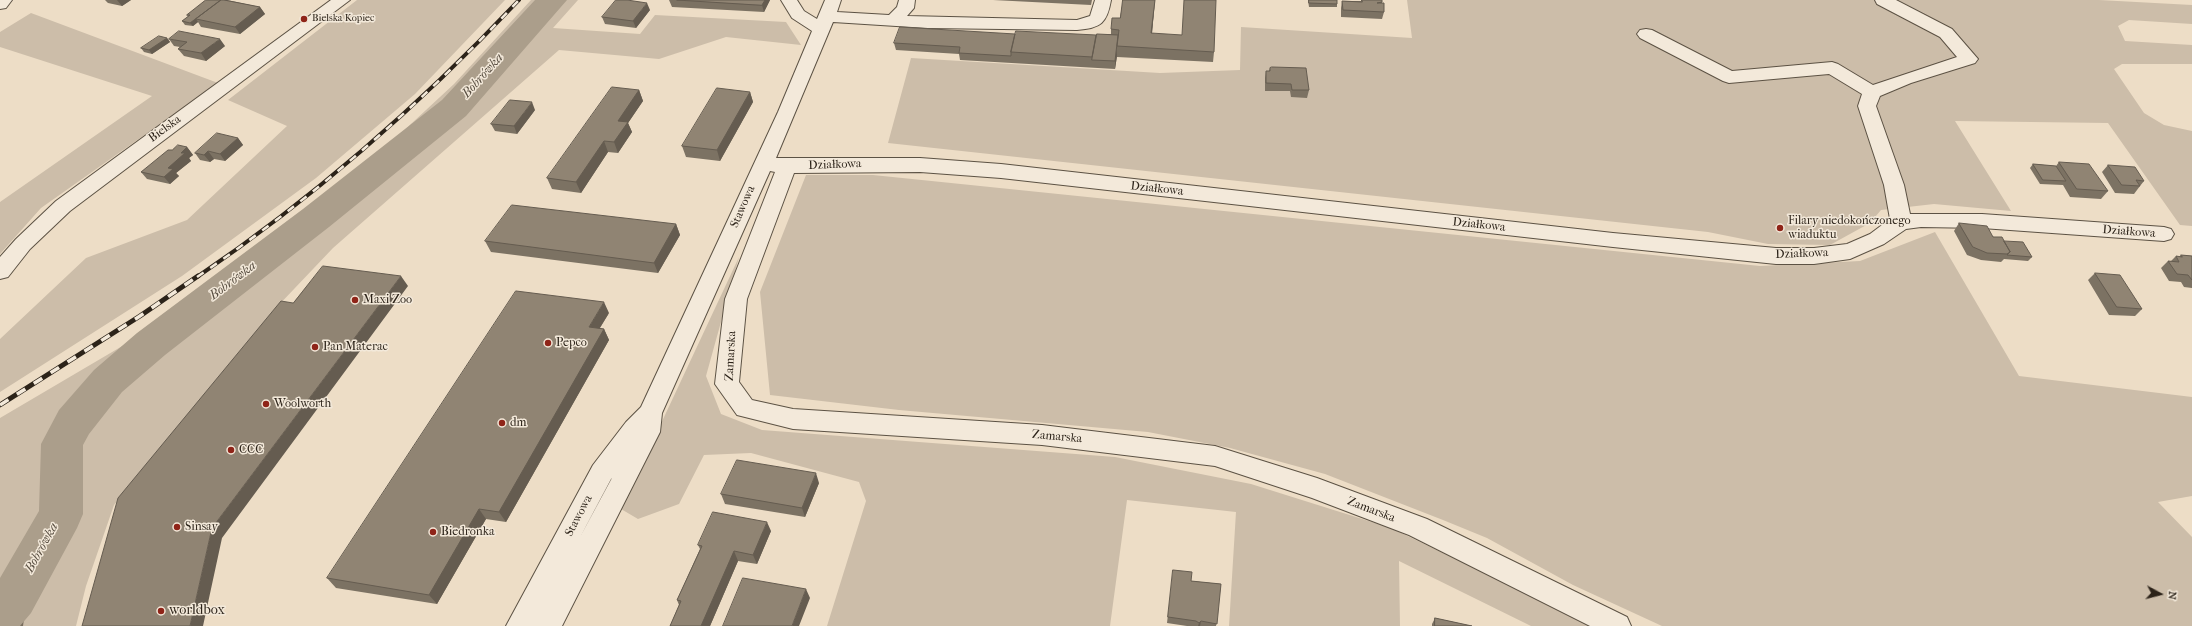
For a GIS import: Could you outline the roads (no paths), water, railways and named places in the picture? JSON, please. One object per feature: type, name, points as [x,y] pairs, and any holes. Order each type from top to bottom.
[{"type":"street","points":[[0,4],[4,0]]},
{"type":"street","name":"Bielska","points":[[0,271],[23,244],[64,206],[342,0]]},
{"type":"street","points":[[789,0],[798,14],[894,20],[1088,24],[1096,22],[1100,16],[1103,0]]},
{"type":"street","points":[[894,20],[905,8],[907,0]]},
{"type":"street","points":[[1883,0],[1946,33],[1969,59],[1905,78],[1872,92],[1866,106],[1894,185],[1901,222]]},
{"type":"street","name":"Stawowa","points":[[548,626],[648,432],[650,413],[790,106],[827,15]]},
{"type":"street","points":[[1646,34],[1684,55],[1730,77],[1832,68],[1872,92]]},
{"type":"street","points":[[763,164],[787,166]]},
{"type":"street","name":"Działkowa","points":[[787,166],[913,165],[1001,171],[1613,240],[1776,256],[1814,256],[1850,251],[1877,239],[1901,222],[1921,220],[1982,221],[2164,234]]},
{"type":"street","name":"Zamarska","points":[[787,166],[736,299],[727,384],[745,408],[793,419],[1042,435],[1215,456],[1317,489],[1418,527],[1617,626]]},
{"type":"street","name":"Stawowa","points":[[520,626],[602,472],[634,429],[650,413]]},
{"type":"waterway","name":"Bobrówka","points":[[0,615],[14,598],[61,514],[62,444],[74,422],[108,381],[151,344],[316,218],[454,108],[552,0]]},
{"type":"waterway","points":[[14,598],[22,603],[19,626]]},
{"type":"railway","points":[[197,277],[283,215],[366,148],[444,76],[519,0]]},
{"type":"railway","points":[[0,405],[140,316],[198,276]]},
{"type":"place","name":"Bielska Kopiec","points":[[304,19]]},
{"type":"place","name":"Filary niedokończonego wiaduktu","points":[[1780,228]]},
{"type":"place","name":"Maxi Zoo","points":[[355,300]]},
{"type":"place","name":"Pepco","points":[[548,343]]},
{"type":"place","name":"Pan Materac","points":[[315,347]]},
{"type":"place","name":"Woolworth","points":[[266,404]]},
{"type":"place","name":"dm","points":[[502,423]]},
{"type":"place","name":"CCC","points":[[231,450]]},
{"type":"place","name":"Sinsay","points":[[177,527]]},
{"type":"place","name":"Biedronka","points":[[433,532]]},
{"type":"place","name":"worldbox","points":[[161,611]]}]
